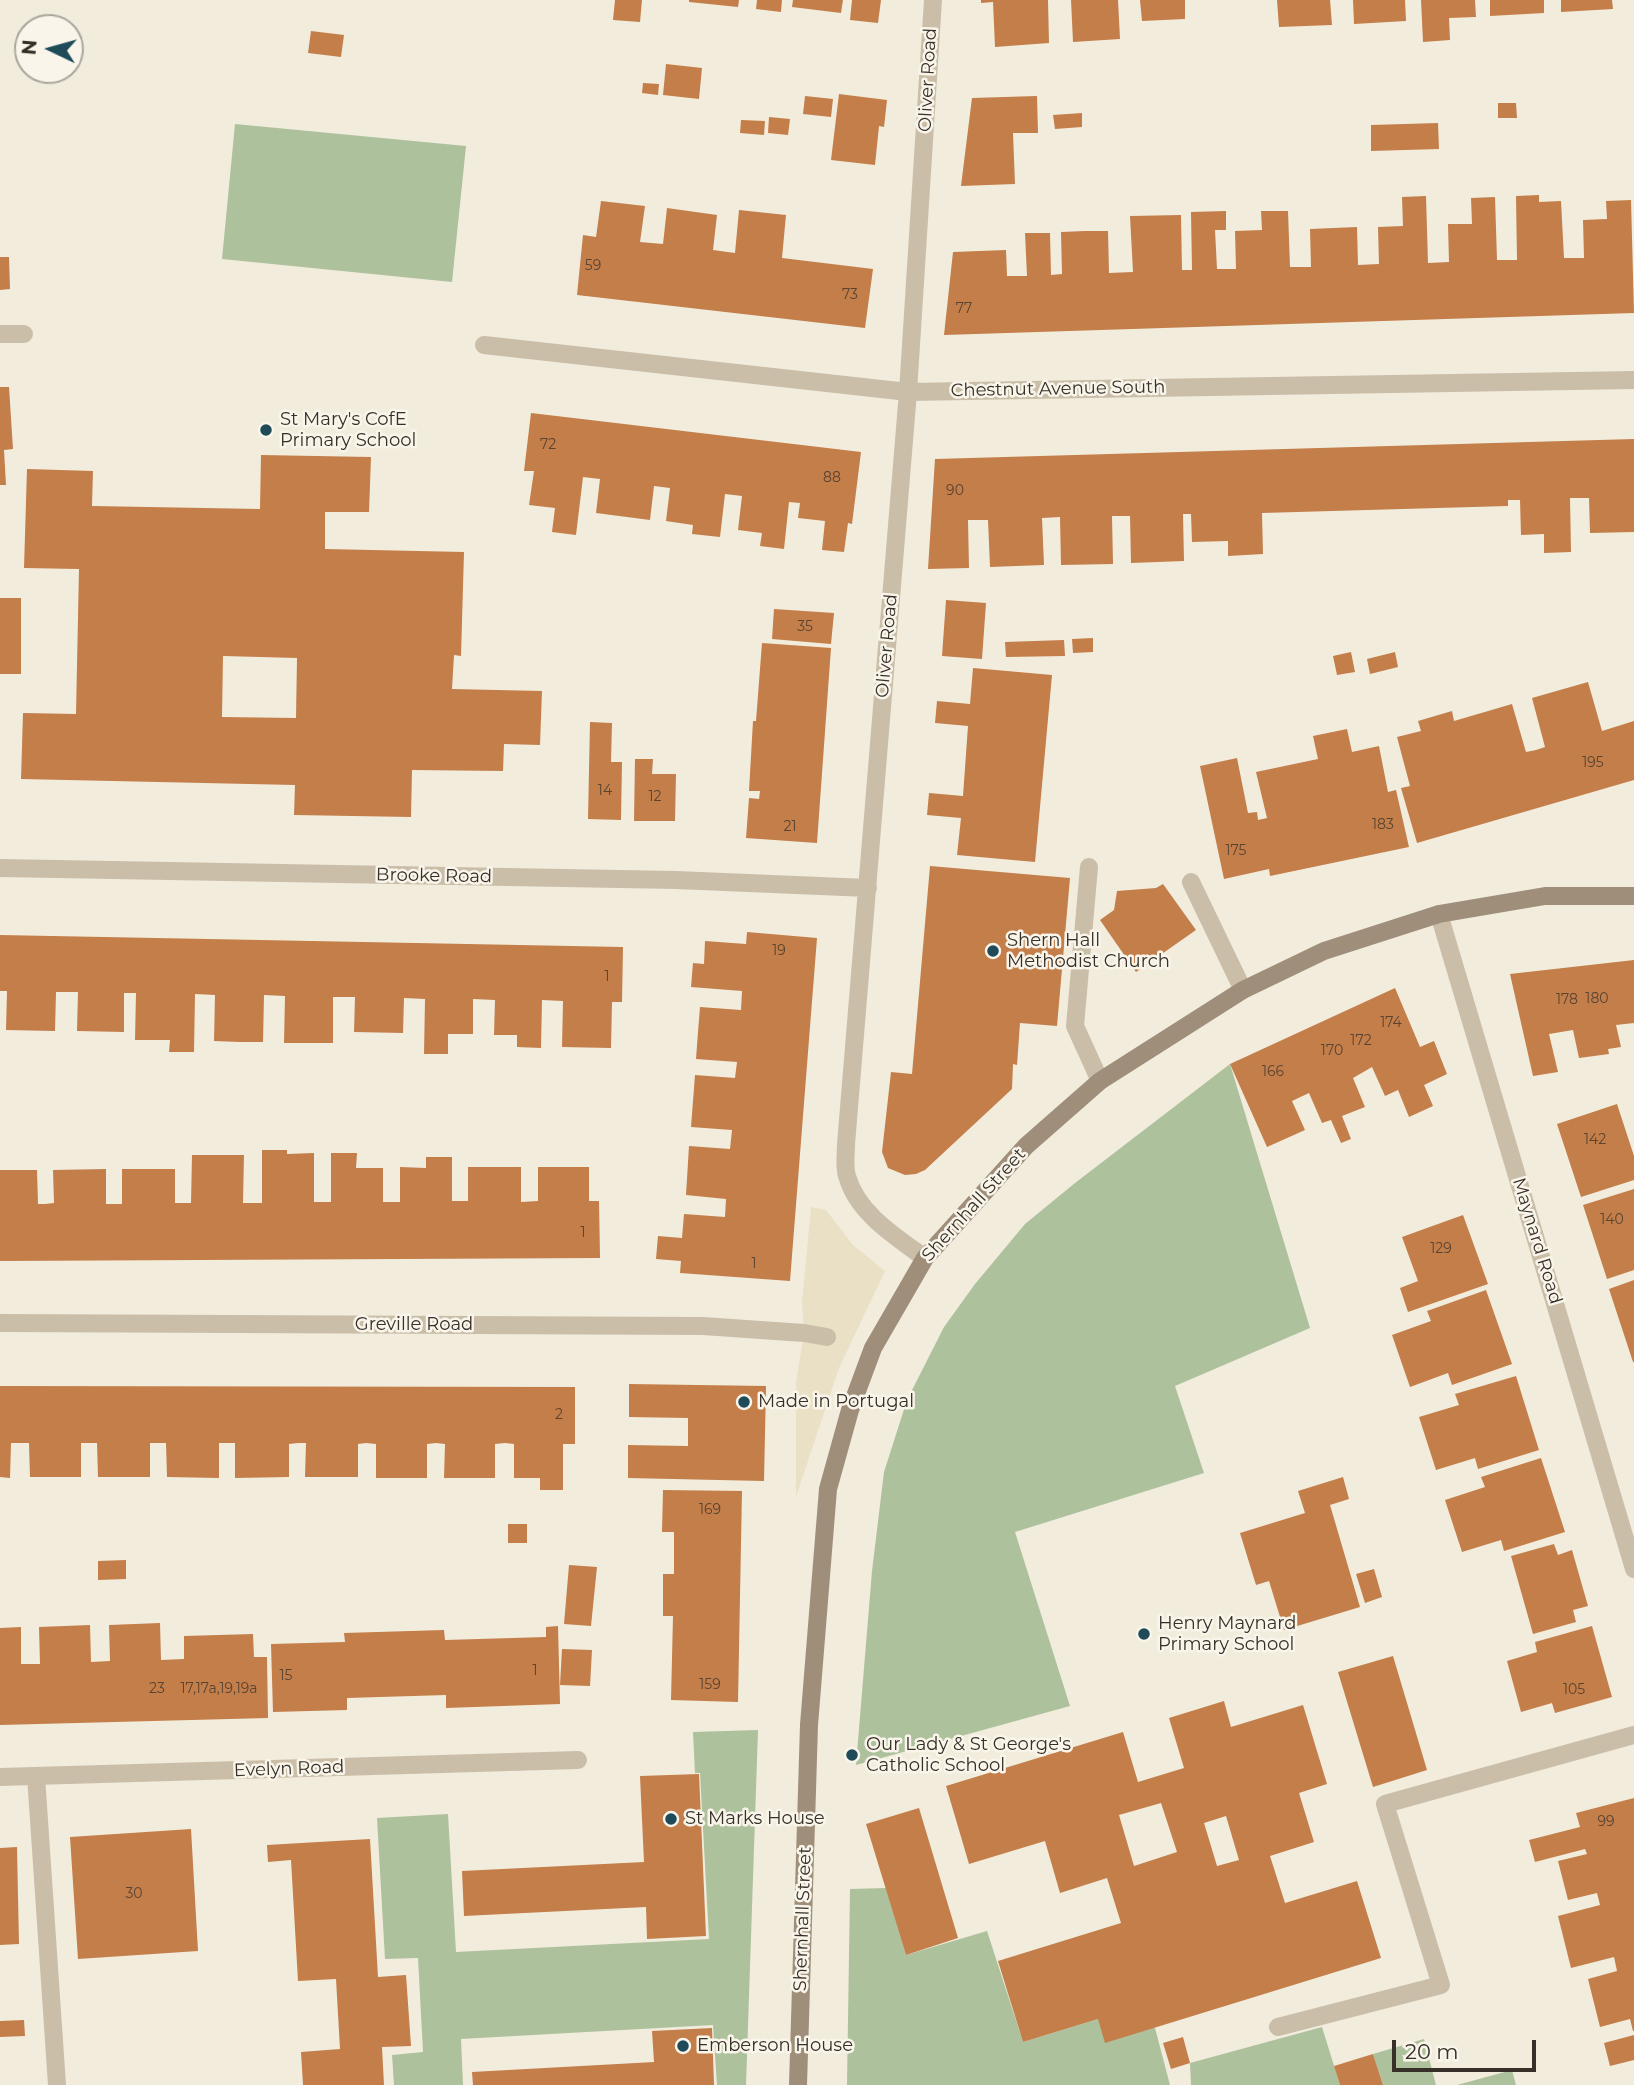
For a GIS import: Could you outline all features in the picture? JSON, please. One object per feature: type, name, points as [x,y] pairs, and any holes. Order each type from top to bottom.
[{"type":"street","name":"Oliver Road","points":[[925,1258],[883,1227],[858,1199],[846,1176],[846,1144],[908,391],[933,0]]},
{"type":"street","points":[[0,334],[24,334]]},
{"type":"street","name":"Chestnut Avenue South","points":[[484,345],[908,391],[1634,380]]},
{"type":"street","points":[[1089,867],[1075,1026],[1100,1081]]},
{"type":"street","name":"Brooke Road","points":[[0,868],[676,880],[868,888]]},
{"type":"street","points":[[1191,882],[1243,990]]},
{"type":"street","name":"Shernhall Street","points":[[798,2085],[809,1726],[828,1489],[850,1410],[873,1349],[925,1258],[1027,1146],[1100,1081],[1243,990],[1324,951],[1439,914],[1545,896],[1634,895]]},
{"type":"street","name":"Maynard Road","points":[[1439,914],[1634,1569]]},
{"type":"street","name":"Greville Road","points":[[0,1323],[702,1326],[827,1337]]},
{"type":"street","points":[[1278,2027],[1441,1985],[1385,1804],[1634,1735]]},
{"type":"street","name":"Evelyn Road","points":[[0,1777],[578,1760]]},
{"type":"street","points":[[36,1776],[57,2085]]},
{"type":"green space","points":[[235,124],[466,146],[452,282],[222,259]]},
{"type":"green space","points":[[1230,1064],[1310,1328],[1175,1386],[1204,1473],[1015,1532],[1070,1706],[856,1765],[872,1571],[884,1472],[907,1400],[944,1327],[975,1284],[1025,1224]]},
{"type":"green space","points":[[758,1730],[746,2085],[717,2085],[713,2025],[461,2039],[463,2085],[394,2085],[392,2055],[423,2052],[418,1958],[385,1959],[377,1818],[448,1814],[456,1952],[709,1939],[700,1773],[695,1773],[693,1732]]},
{"type":"green space","points":[[886,1888],[906,1955],[987,1931],[1023,2042],[1098,2019],[1155,2028],[1170,2085],[847,2085],[850,1889]]},
{"type":"green space","points":[[1322,2027],[1340,2085],[1191,2085],[1190,2063]]},
{"type":"green space","points":[[1424,2039],[1436,2085],[1383,2085],[1373,2054]]},
{"type":"green space","points":[[1512,2070],[1516,2085],[1457,2085]]},
{"type":"shaded area","points":[[811,1207],[826,1210],[852,1244],[885,1271],[839,1368],[796,1497],[796,1382],[804,1333],[802,1302]]},
{"type":"building","points":[[615,0],[642,0],[640,22],[613,20]]},
{"type":"building","points":[[689,0],[739,0],[738,7]]},
{"type":"building","points":[[757,0],[782,0],[781,12],[756,9]]},
{"type":"building","points":[[793,0],[843,0],[841,13],[792,7]]},
{"type":"building","points":[[852,0],[881,0],[878,23],[850,20]]},
{"type":"building","points":[[981,0],[1048,0],[1049,43],[995,47],[993,2],[981,3]]},
{"type":"building","points":[[1071,0],[1118,0],[1120,39],[1073,42]]},
{"type":"building","points":[[1140,0],[1185,0],[1185,19],[1142,21]]},
{"type":"building","points":[[1277,0],[1330,0],[1332,25],[1279,27]]},
{"type":"building","points":[[1353,0],[1405,0],[1406,21],[1354,24]]},
{"type":"building","points":[[1421,0],[1475,0],[1476,17],[1449,18],[1450,40],[1423,42]]},
{"type":"building","points":[[1490,0],[1544,0],[1544,13],[1490,16]]},
{"type":"building","points":[[1561,0],[1612,0],[1613,9],[1561,12]]},
{"type":"building","points":[[311,31],[344,35],[341,57],[308,53]]},
{"type":"building","points":[[666,64],[702,68],[699,99],[663,95]]},
{"type":"building","points":[[643,83],[659,84],[658,95],[642,93]]},
{"type":"building","points":[[839,94],[887,100],[884,127],[879,126],[875,165],[831,160]]},
{"type":"building","points":[[805,96],[833,99],[831,117],[803,114]]},
{"type":"building","points":[[1037,96],[1038,133],[1013,133],[1015,184],[961,186],[972,98]]},
{"type":"building","points":[[1498,103],[1516,103],[1517,118],[1498,118]]},
{"type":"building","points":[[1082,113],[1082,127],[1055,129],[1053,115]]},
{"type":"building","points":[[769,117],[790,119],[788,135],[768,133]]},
{"type":"building","points":[[741,120],[765,121],[764,135],[740,133]]},
{"type":"building","points":[[1438,123],[1439,149],[1371,151],[1371,125]]},
{"type":"building","points":[[1539,195],[1539,202],[1561,201],[1564,258],[1584,258],[1583,220],[1607,219],[1606,201],[1631,200],[1634,313],[944,335],[953,252],[1006,250],[1007,276],[1027,276],[1025,233],[1050,233],[1051,275],[1062,274],[1061,232],[1085,231],[1108,231],[1109,273],[1133,272],[1130,216],[1181,215],[1182,270],[1192,270],[1191,212],[1226,211],[1226,230],[1215,230],[1217,269],[1236,269],[1235,231],[1262,230],[1261,211],[1288,211],[1290,267],[1311,267],[1310,229],[1357,227],[1358,265],[1379,264],[1378,227],[1403,226],[1402,197],[1426,196],[1428,263],[1449,262],[1448,224],[1472,224],[1471,198],[1495,197],[1497,260],[1517,260],[1516,196]]},
{"type":"building","points":[[601,201],[645,206],[640,242],[663,244],[667,208],[717,215],[713,250],[735,253],[739,210],[786,215],[782,258],[873,269],[865,328],[577,295],[583,235],[596,237]]},
{"type":"building","points":[[0,257],[9,257],[10,289],[0,290]]},
{"type":"building","points":[[0,387],[9,387],[13,449],[4,450],[6,485],[0,485]]},
{"type":"building","points":[[531,413],[861,452],[852,524],[848,523],[844,552],[822,550],[825,521],[798,518],[800,503],[789,502],[784,549],[760,546],[762,533],[738,530],[742,496],[725,494],[720,537],[692,534],[693,525],[666,521],[670,488],[654,486],[650,520],[596,513],[600,479],[583,477],[576,535],[552,532],[555,508],[529,505],[534,471],[524,471]]},
{"type":"building","points":[[1634,439],[1634,532],[1590,533],[1589,498],[1570,498],[1571,552],[1544,553],[1544,534],[1521,535],[1520,500],[1508,500],[1508,506],[1262,513],[1263,554],[1228,556],[1228,541],[1192,542],[1191,514],[1183,514],[1184,561],[1131,563],[1130,516],[1112,516],[1113,564],[1061,565],[1060,517],[1042,518],[1044,565],[990,567],[988,520],[968,520],[969,568],[928,569],[935,459]]},
{"type":"building","points":[[261,455],[371,457],[369,512],[325,512],[325,549],[464,552],[461,656],[454,655],[452,689],[542,691],[540,745],[504,744],[503,771],[412,770],[411,817],[294,815],[295,785],[21,779],[23,713],[76,714],[79,569],[24,568],[27,469],[93,471],[92,506],[260,509]],"holes":[[[223,656],[297,658],[296,718],[222,717]]]},
{"type":"building","points":[[0,598],[21,598],[21,674],[0,674]]},
{"type":"building","points":[[946,600],[986,603],[982,659],[942,656]]},
{"type":"building","points":[[774,609],[834,613],[831,644],[772,639]]},
{"type":"building","points":[[1093,638],[1093,652],[1073,653],[1072,639]]},
{"type":"building","points":[[1064,640],[1065,656],[1006,657],[1005,642]]},
{"type":"building","points":[[762,643],[831,648],[817,843],[746,838],[749,798],[759,799],[760,791],[749,791],[753,721],[756,721]]},
{"type":"building","points":[[1351,652],[1355,672],[1337,675],[1333,656]]},
{"type":"building","points":[[1395,652],[1398,667],[1370,674],[1367,659]]},
{"type":"building","points":[[973,668],[1052,675],[1035,862],[957,855],[961,818],[927,815],[929,793],[963,796],[968,726],[935,723],[937,701],[970,704]]},
{"type":"building","points":[[1588,682],[1602,731],[1634,721],[1634,780],[1417,843],[1401,788],[1410,786],[1397,737],[1421,731],[1418,721],[1452,711],[1454,721],[1512,704],[1526,752],[1536,750],[1545,747],[1532,698]]},
{"type":"building","points":[[590,722],[612,723],[611,762],[622,762],[621,820],[588,819]]},
{"type":"building","points":[[1347,729],[1352,752],[1379,746],[1388,792],[1396,790],[1409,847],[1270,876],[1269,869],[1224,879],[1200,766],[1237,758],[1248,813],[1257,812],[1258,820],[1267,818],[1256,772],[1318,759],[1313,736]]},
{"type":"building","points":[[635,759],[653,759],[652,774],[676,774],[675,821],[634,821]]},
{"type":"building","name":"Shern Hall Methodist Church","points":[[930,866],[1070,878],[1057,1026],[1020,1023],[1012,1089],[925,1170],[905,1175],[888,1168],[882,1152],[891,1072],[912,1074]]},
{"type":"building","points":[[1163,884],[1196,930],[1136,972],[1100,920],[1114,910],[1117,891],[1156,888]]},
{"type":"building","points":[[747,932],[817,938],[790,1281],[680,1273],[681,1261],[656,1259],[658,1236],[682,1238],[684,1214],[725,1217],[726,1199],[686,1195],[689,1146],[730,1149],[732,1130],[691,1127],[695,1075],[735,1078],[737,1062],[696,1059],[698,1032],[700,1007],[741,1010],[742,991],[691,987],[693,963],[704,964],[705,941],[746,944]]},
{"type":"building","points":[[0,935],[623,947],[622,1002],[612,1002],[611,1048],[562,1047],[563,1001],[542,1000],[541,1048],[517,1047],[517,1035],[494,1035],[495,1000],[473,999],[473,1034],[448,1034],[448,1054],[424,1054],[425,999],[404,998],[403,1033],[354,1032],[355,997],[333,997],[333,1043],[284,1043],[285,996],[264,995],[263,1042],[239,1042],[214,1041],[215,995],[195,994],[194,1052],[169,1052],[170,1040],[135,1040],[136,993],[124,993],[124,1032],[77,1031],[78,992],[56,992],[55,1031],[6,1030],[7,991],[0,991]]},
{"type":"building","points":[[1634,960],[1634,1023],[1616,1025],[1621,1047],[1608,1049],[1609,1054],[1579,1058],[1573,1030],[1549,1034],[1558,1072],[1533,1076],[1510,974]]},
{"type":"building","points":[[1395,988],[1420,1047],[1434,1041],[1447,1074],[1424,1085],[1433,1106],[1409,1117],[1398,1090],[1385,1096],[1372,1067],[1353,1078],[1365,1107],[1342,1116],[1351,1139],[1341,1143],[1331,1120],[1322,1123],[1309,1093],[1292,1101],[1305,1130],[1267,1147],[1230,1064]]},
{"type":"building","points":[[1617,1104],[1634,1156],[1634,1180],[1581,1197],[1557,1124]]},
{"type":"building","points":[[262,1150],[287,1150],[287,1154],[314,1153],[314,1202],[331,1202],[331,1153],[357,1153],[356,1168],[383,1168],[383,1202],[400,1202],[400,1167],[426,1168],[426,1157],[452,1157],[452,1201],[468,1201],[468,1167],[521,1167],[521,1202],[538,1201],[538,1167],[589,1167],[589,1201],[599,1201],[600,1258],[0,1261],[0,1170],[37,1170],[38,1204],[45,1204],[54,1203],[53,1170],[106,1169],[106,1204],[122,1204],[122,1169],[175,1169],[175,1203],[191,1203],[192,1155],[244,1155],[243,1203],[262,1203]]},
{"type":"building","points":[[1634,1189],[1634,1270],[1607,1279],[1583,1205]]},
{"type":"building","points":[[1463,1215],[1488,1284],[1408,1312],[1400,1288],[1418,1281],[1402,1237]]},
{"type":"building","points":[[1634,1280],[1634,1362],[1633,1362],[1609,1289]]},
{"type":"building","points":[[1486,1290],[1512,1364],[1452,1385],[1448,1373],[1410,1387],[1392,1335],[1431,1321],[1427,1311]]},
{"type":"building","points":[[1516,1376],[1539,1450],[1478,1469],[1475,1458],[1436,1470],[1419,1417],[1459,1405],[1455,1394]]},
{"type":"building","points":[[629,1384],[766,1386],[764,1481],[628,1478],[628,1445],[688,1446],[688,1418],[629,1417]]},
{"type":"building","points":[[0,1386],[575,1387],[575,1444],[563,1444],[563,1490],[540,1490],[540,1478],[514,1478],[514,1444],[505,1443],[495,1444],[495,1478],[444,1478],[445,1444],[436,1443],[427,1444],[427,1478],[376,1478],[376,1444],[366,1443],[358,1444],[358,1477],[305,1477],[306,1443],[298,1443],[289,1444],[289,1477],[235,1478],[235,1443],[219,1443],[219,1478],[167,1477],[166,1443],[150,1443],[150,1477],[98,1477],[97,1443],[81,1443],[81,1477],[30,1477],[29,1443],[11,1443],[10,1478],[0,1477]]},
{"type":"building","points":[[1541,1458],[1565,1532],[1504,1551],[1501,1540],[1462,1552],[1445,1500],[1485,1487],[1481,1477]]},
{"type":"building","points":[[1343,1477],[1349,1499],[1330,1505],[1360,1607],[1284,1630],[1269,1581],[1256,1585],[1240,1533],[1305,1513],[1298,1491]]},
{"type":"building","points":[[663,1490],[742,1491],[738,1702],[671,1700],[673,1616],[663,1616],[663,1574],[674,1574],[674,1532],[662,1532]]},
{"type":"building","points":[[508,1524],[527,1524],[527,1543],[508,1543]]},
{"type":"building","points":[[1554,1544],[1558,1555],[1572,1550],[1588,1606],[1573,1610],[1576,1622],[1533,1634],[1511,1556]]},
{"type":"building","points":[[126,1560],[126,1579],[98,1580],[98,1561]]},
{"type":"building","points":[[569,1565],[597,1567],[591,1626],[564,1624]]},
{"type":"building","points":[[1374,1569],[1382,1597],[1365,1603],[1356,1574]]},
{"type":"building","points":[[160,1623],[161,1660],[184,1659],[184,1636],[253,1634],[254,1657],[267,1657],[268,1718],[0,1725],[0,1628],[21,1627],[21,1664],[40,1664],[39,1627],[90,1625],[91,1662],[110,1661],[109,1625]]},
{"type":"building","points":[[558,1626],[560,1704],[446,1708],[446,1695],[347,1698],[347,1710],[273,1712],[271,1644],[345,1642],[344,1633],[444,1630],[445,1640],[546,1637],[546,1627]]},
{"type":"building","points":[[1592,1626],[1612,1697],[1555,1713],[1552,1703],[1521,1712],[1507,1661],[1537,1652],[1535,1642]]},
{"type":"building","points":[[562,1649],[592,1650],[590,1686],[560,1685]]},
{"type":"building","points":[[1393,1656],[1427,1770],[1373,1787],[1338,1672]]},
{"type":"building","points":[[1224,1701],[1231,1727],[1303,1705],[1327,1784],[1299,1793],[1314,1842],[1270,1856],[1285,1903],[1357,1881],[1381,1958],[1105,2043],[1098,2019],[1023,2042],[998,1961],[1121,1923],[1107,1878],[1060,1893],[1045,1841],[969,1864],[946,1786],[1123,1732],[1138,1782],[1184,1768],[1169,1718]],"holes":[[[1161,1803],[1177,1852],[1134,1866],[1119,1815]],[[1226,1816],[1239,1860],[1217,1866],[1204,1823]]]},
{"type":"building","name":"St Marks House","points":[[699,1774],[706,1936],[647,1939],[646,1907],[464,1916],[462,1871],[644,1862],[640,1776]]},
{"type":"building","points":[[1634,1798],[1633,2031],[1630,2019],[1600,2027],[1588,1979],[1617,1971],[1614,1957],[1571,1968],[1558,1916],[1600,1905],[1597,1893],[1568,1900],[1558,1861],[1587,1854],[1585,1849],[1535,1862],[1529,1840],[1580,1827],[1576,1813]]},
{"type":"building","points":[[919,1808],[958,1938],[906,1955],[866,1824]]},
{"type":"building","points":[[191,1829],[198,1951],[78,1959],[70,1837]]},
{"type":"building","points":[[370,1839],[378,1977],[406,1975],[411,2046],[382,2047],[384,2085],[303,2085],[301,2052],[340,2049],[336,1979],[298,1981],[291,1860],[268,1862],[267,1845]]},
{"type":"building","points":[[17,1847],[19,1944],[0,1945],[0,1848]]},
{"type":"building","points":[[24,2020],[25,2036],[0,2037],[0,2021]]},
{"type":"building","name":"Emberson House","points":[[712,2028],[714,2085],[473,2085],[472,2072],[654,2062],[652,2031]]},
{"type":"building","points":[[1634,2035],[1634,2060],[1610,2066],[1604,2043]]},
{"type":"building","points":[[1183,2037],[1190,2063],[1171,2069],[1163,2043]]},
{"type":"building","points":[[1373,2054],[1383,2085],[1340,2085],[1334,2066]]},
{"type":"place","name":"St Mary's CofE Primary School","points":[[266,430]]},
{"type":"place","name":"Shern Hall Methodist Church","points":[[993,951]]},
{"type":"place","name":"Made in Portugal","points":[[744,1402]]},
{"type":"place","name":"Henry Maynard Primary School","points":[[1144,1634]]},
{"type":"place","name":"Our Lady & St George's Catholic School","points":[[852,1755]]},
{"type":"place","name":"St Marks House","points":[[671,1819]]},
{"type":"place","name":"Emberson House","points":[[683,2046]]}]
